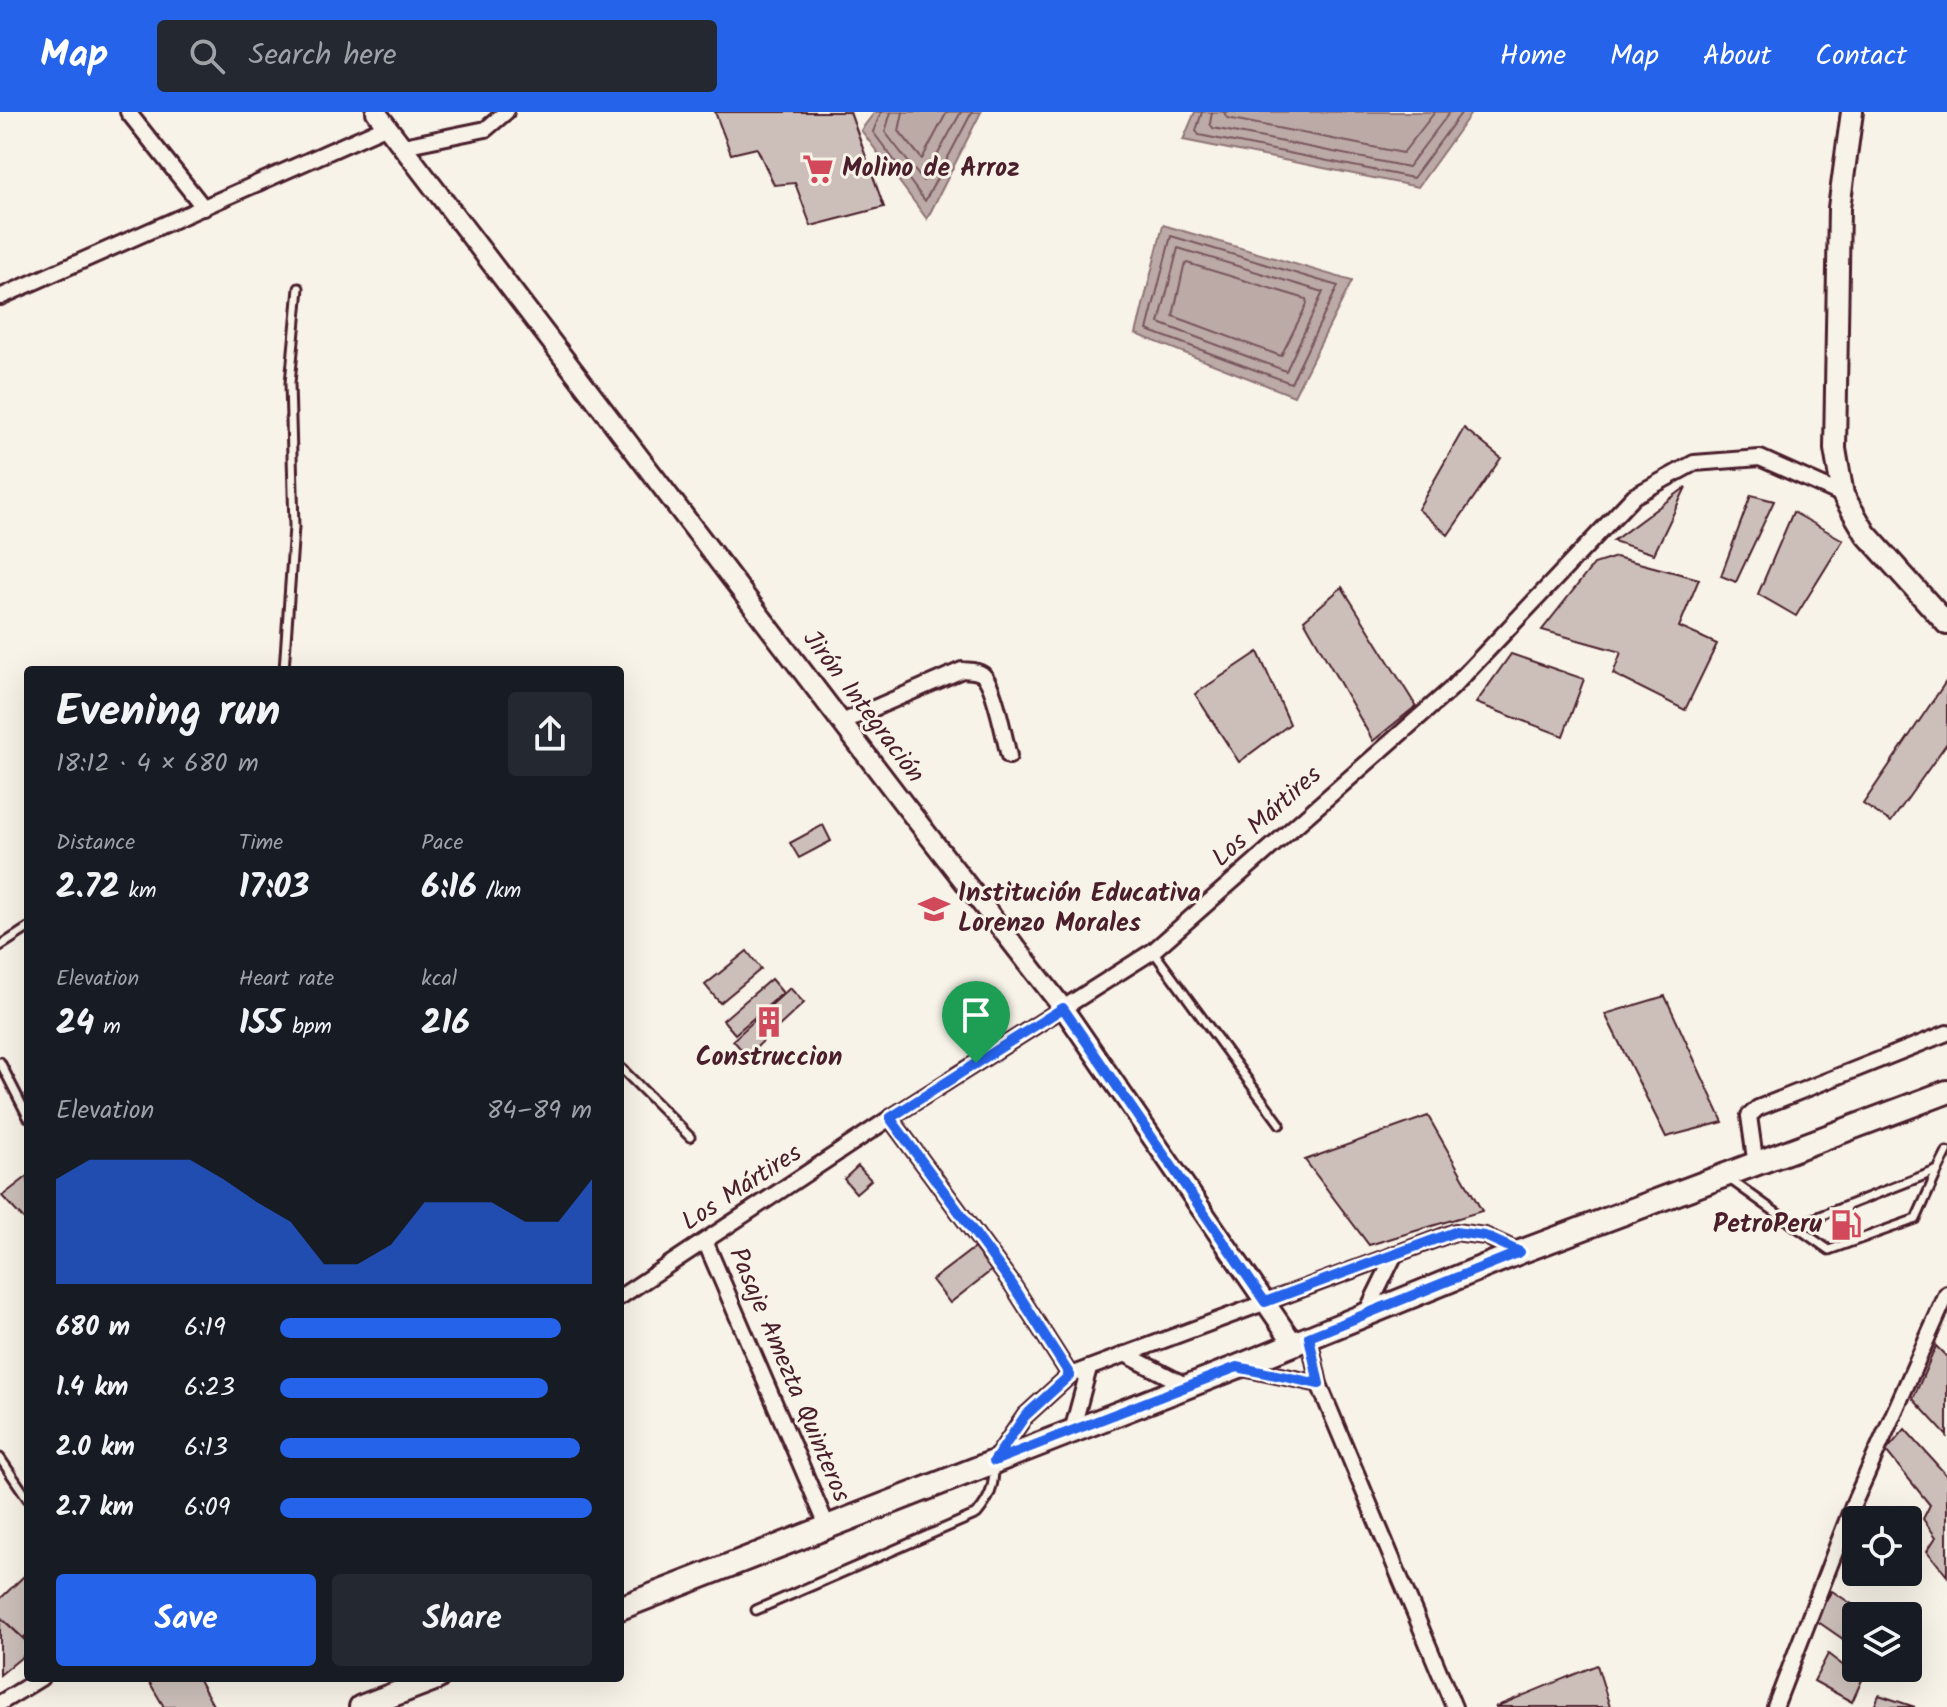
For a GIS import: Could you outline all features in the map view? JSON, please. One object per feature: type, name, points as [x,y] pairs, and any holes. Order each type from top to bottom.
[{"type":"main road","points":[[1852,112],[1839,223],[1835,449],[1843,495],[1866,534],[1947,624]]},
{"type":"main road","points":[[624,1606],[1237,1367],[1520,1252],[1947,1092]]},
{"type":"main road","points":[[361,1707],[427,1682]]},
{"type":"street","points":[[128,112],[204,208]]},
{"type":"street","points":[[403,146],[486,129],[506,112]]},
{"type":"street","points":[[0,297],[204,208],[381,119]]},
{"type":"street","name":"Jirón Integración","points":[[381,119],[1063,1008],[1265,1302],[1301,1340]]},
{"type":"street","name":"Los Mártires","points":[[624,1293],[890,1118],[1153,951],[1451,689],[1634,496],[1694,463],[1760,458],[1843,495]]},
{"type":"street","points":[[842,722],[962,670],[973,671],[983,675],[989,686],[1009,756]]},
{"type":"street","points":[[1756,1166],[1748,1126],[1749,1116],[1758,1108],[1947,1033]]},
{"type":"street","points":[[890,1118],[1012,1284],[1070,1375]]},
{"type":"street","points":[[994,1461],[1025,1416],[1070,1375],[1455,1232],[1485,1236],[1520,1252]]},
{"type":"street","name":"Pasaje Amezta Quinteros","points":[[705,1241],[828,1528]]},
{"type":"street","points":[[1365,1316],[1395,1254]]},
{"type":"street","points":[[1775,1707],[1853,1505],[1947,1294]]},
{"type":"street","points":[[1301,1340],[1454,1707]]},
{"type":"street","points":[[1125,1354],[1187,1386]]},
{"type":"street","points":[[1237,1367],[1319,1384]]},
{"type":"street","points":[[1072,1431],[1089,1368]]},
{"type":"street","points":[[0,1703],[34,1682]]},
{"type":"lane","points":[[284,666],[294,527],[290,383],[299,288]]},
{"type":"lane","points":[[0,946],[24,931]]},
{"type":"lane","points":[[1153,951],[1280,1124]]},
{"type":"lane","points":[[0,1062],[24,1109]]},
{"type":"lane","points":[[624,1071],[690,1137]]},
{"type":"lane","points":[[1726,1177],[1829,1250],[1916,1219],[1947,1152]]},
{"type":"lane","points":[[1795,1226],[1938,1170]]},
{"type":"lane","points":[[0,1458],[24,1493]]},
{"type":"lane","points":[[756,1610],[977,1514],[992,1492],[994,1461]]},
{"type":"water","points":[[875,112],[981,112],[927,219],[861,130]]},
{"type":"water","points":[[1195,112],[1472,112],[1418,187],[1183,140]]},
{"type":"water","points":[[1163,225],[1352,281],[1294,396],[1136,334]]},
{"type":"building","name":"Molino de Arroz","points":[[715,112],[850,112],[884,207],[811,226],[795,183],[774,185],[757,148],[731,154]]},
{"type":"building","points":[[1464,428],[1501,458],[1448,535],[1418,509]]},
{"type":"building","points":[[1686,487],[1654,554],[1613,541]]},
{"type":"building","points":[[1751,495],[1774,501],[1736,582],[1721,576]]},
{"type":"building","points":[[1793,512],[1843,540],[1796,616],[1758,594]]},
{"type":"building","points":[[1616,557],[1699,579],[1679,627],[1717,644],[1685,710],[1613,674],[1621,652],[1542,630],[1594,564]]},
{"type":"building","points":[[1342,587],[1416,706],[1373,741],[1304,620]]},
{"type":"building","points":[[1258,652],[1290,724],[1239,762],[1195,694]]},
{"type":"building","points":[[1511,654],[1584,679],[1563,736],[1476,703]]},
{"type":"building","points":[[1947,680],[1947,743],[1891,822],[1863,804]]},
{"type":"building","points":[[823,825],[831,841],[799,858],[790,843]]},
{"type":"building","name":"Construccion","points":[[747,951],[761,969],[720,1003],[705,985]]},
{"type":"building","name":"Construccion","points":[[771,979],[783,993],[735,1034],[723,1020]]},
{"type":"building","name":"Construccion","points":[[790,988],[804,1003],[747,1056],[733,1040]]},
{"type":"building","points":[[1665,996],[1723,1122],[1666,1137],[1605,1014]]},
{"type":"building","points":[[1428,1116],[1482,1211],[1369,1245],[1305,1160]]},
{"type":"building","points":[[858,1166],[871,1180],[856,1193],[844,1179]]},
{"type":"building","points":[[24,1179],[24,1220],[2,1196]]},
{"type":"building","points":[[974,1248],[992,1270],[950,1303],[932,1280]]},
{"type":"building","points":[[1936,1346],[1947,1357],[1947,1436],[1913,1399]]},
{"type":"building","points":[[1905,1429],[1947,1476],[1947,1576],[1927,1551],[1936,1537],[1923,1519],[1930,1505],[1886,1451]]},
{"type":"building","points":[[24,1576],[23,1638],[0,1617],[0,1599]]},
{"type":"building","points":[[1832,1591],[1849,1602],[1842,1602],[1842,1638],[1814,1619]]},
{"type":"building","points":[[0,1617],[24,1639],[24,1655],[0,1675]]},
{"type":"building","points":[[1828,1654],[1842,1665],[1842,1682],[1861,1682],[1852,1702],[1814,1681]]},
{"type":"building","points":[[1597,1665],[1610,1707],[1495,1707]]},
{"type":"building","points":[[149,1682],[200,1682],[214,1707],[164,1707]]},
{"type":"building","points":[[1879,1695],[1915,1707],[1874,1707]]},
{"type":"place","name":"Molino de Arroz","points":[[818,169]]},
{"type":"place","name":"Institución Educativa Lorenzo Morales","points":[[934,909]]},
{"type":"place","name":"Construccion","points":[[769,1022]]},
{"type":"place","name":"PetroPeru","points":[[1846,1225]]},
{"type":"route","points":[[1063,1008],[1265,1302],[1455,1232],[1485,1236],[1520,1252],[1309,1337],[1319,1384],[1237,1367],[994,1461],[1025,1416],[1070,1375],[1012,1284],[890,1118],[976,1063],[1063,1008]]}]
